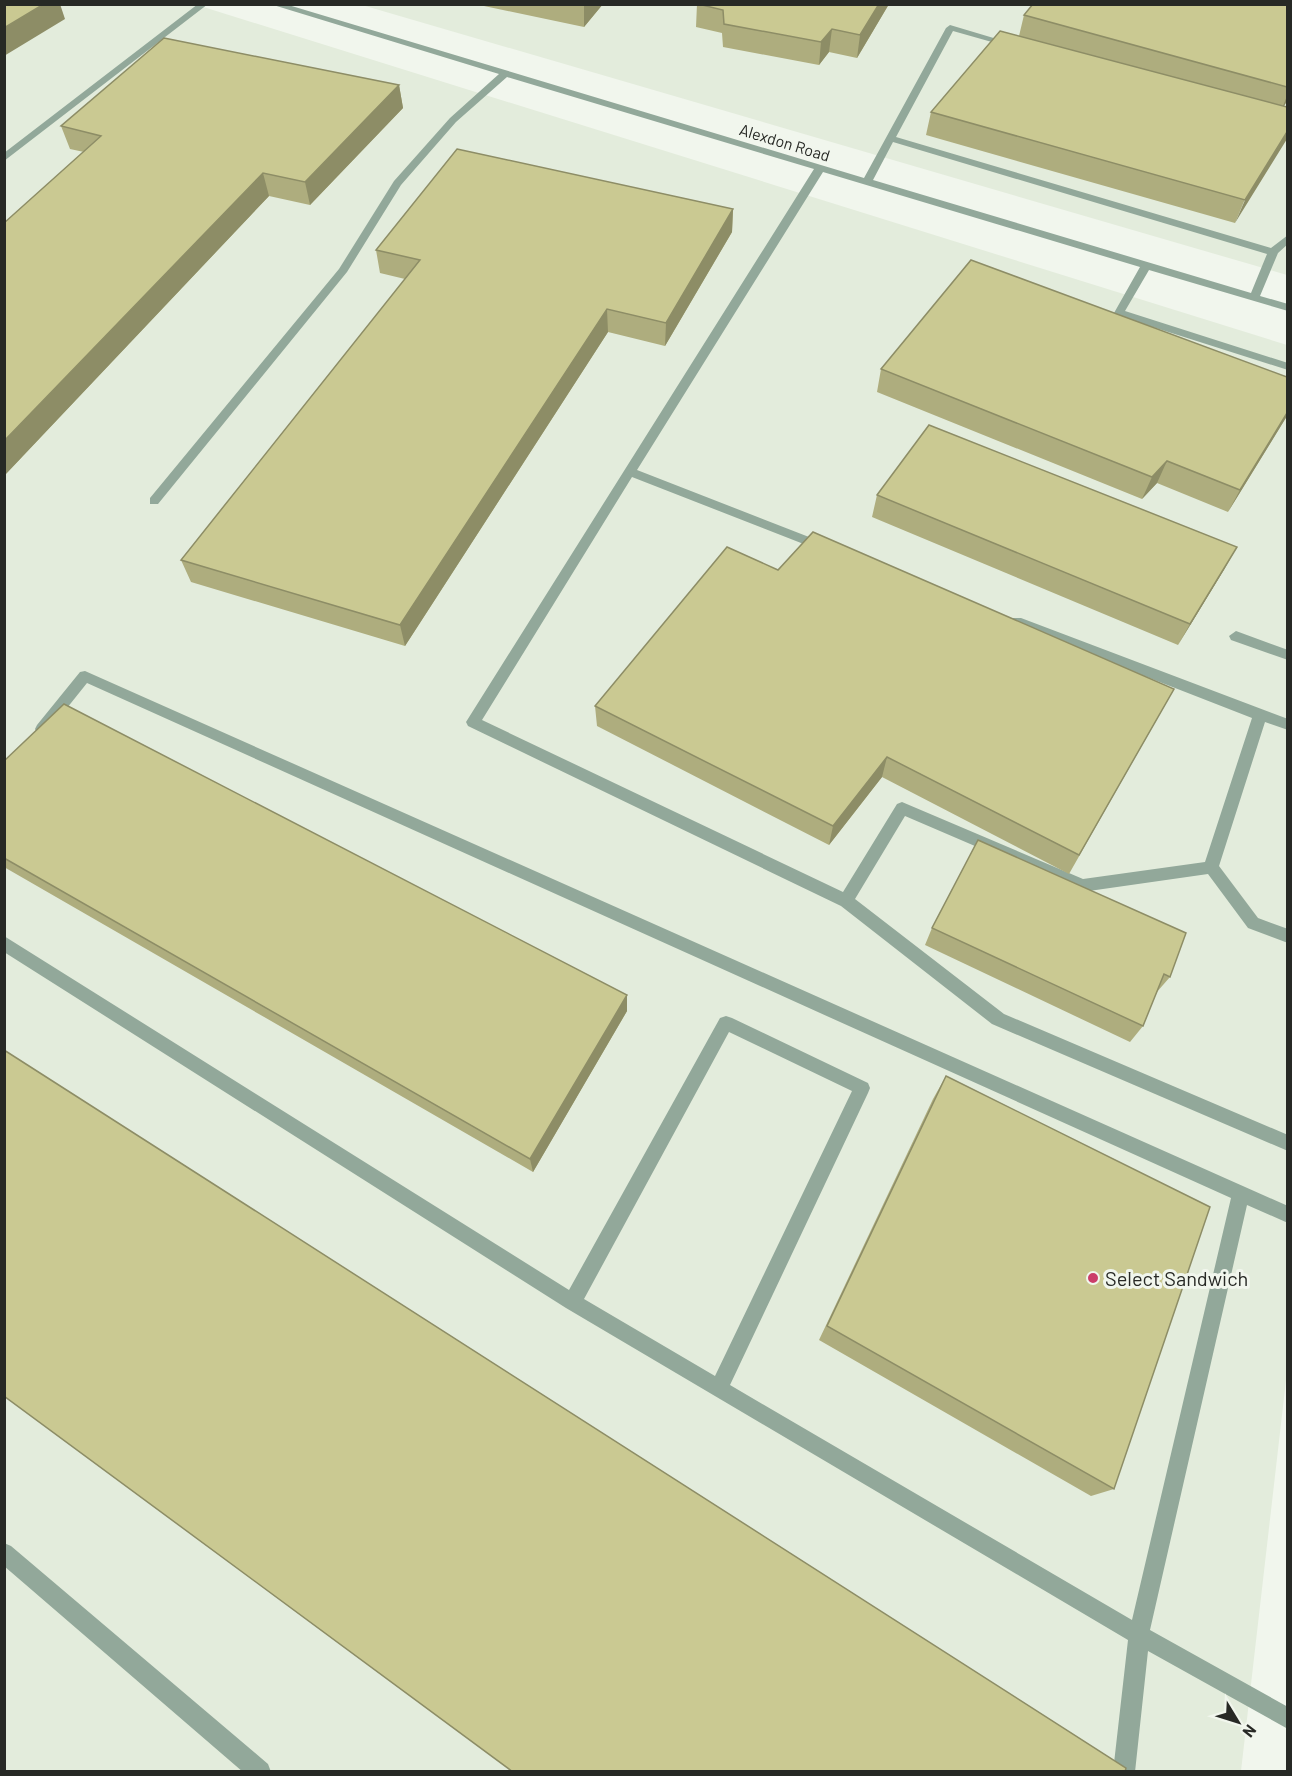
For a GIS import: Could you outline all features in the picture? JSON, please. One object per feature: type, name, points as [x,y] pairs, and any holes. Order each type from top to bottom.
[{"type":"street","points":[[7,154],[204,4]]},
{"type":"street","name":"Alexdon Road","points":[[274,4],[1287,308]]},
{"type":"street","points":[[867,182],[950,28],[1020,47]]},
{"type":"street","points":[[154,501],[343,270],[397,183],[453,120],[505,74]]},
{"type":"street","points":[[891,138],[1273,252]]},
{"type":"street","points":[[820,168],[473,722],[846,901],[998,1019],[1287,1143]]},
{"type":"street","points":[[1254,298],[1273,252],[1287,238]]},
{"type":"street","points":[[1146,266],[1119,312],[1287,368]]},
{"type":"street","points":[[630,472],[840,553]]},
{"type":"street","points":[[1005,617],[1287,726]]},
{"type":"street","points":[[1236,636],[1287,655]]},
{"type":"street","points":[[34,739],[86,675],[1287,1215]]},
{"type":"street","points":[[1211,867],[1260,715]]},
{"type":"street","points":[[846,901],[902,808],[1082,885],[1211,867]]},
{"type":"street","points":[[1211,867],[1253,923],[1287,936]]},
{"type":"street","points":[[4,943],[572,1302],[1139,1635],[1287,1719]]},
{"type":"street","points":[[572,1302],[726,1023],[862,1088],[719,1388]]},
{"type":"street","points":[[1124,1772],[1139,1635],[1241,1194]]},
{"type":"street","points":[[4,1553],[260,1772]]},
{"type":"shaded area","points":[[5,5],[197,5],[1287,345],[1288,1363],[1241,1771],[5,1772]]},
{"type":"shaded area","points":[[362,5],[1287,5],[1287,275]]},
{"type":"building","points":[[4,4],[44,4],[4,28]]},
{"type":"building","points":[[698,4],[879,4],[860,35],[832,29],[821,42],[724,24],[723,10]]},
{"type":"building","points":[[1033,4],[1287,4],[1287,87],[1024,15]]},
{"type":"building","points":[[1000,31],[1287,107],[1287,132],[1245,200],[931,112]]},
{"type":"building","points":[[164,38],[399,85],[305,182],[263,173],[4,441],[4,223],[101,136],[61,126]]},
{"type":"building","points":[[457,149],[733,209],[666,323],[607,309],[400,625],[181,560],[420,260],[376,250]]},
{"type":"building","points":[[971,260],[1287,377],[1287,413],[1240,490],[1167,461],[1152,477],[881,369]]},
{"type":"building","points":[[929,425],[1237,547],[1190,624],[877,495]]},
{"type":"building","points":[[813,532],[1174,689],[1079,855],[887,757],[833,826],[595,706],[727,547],[778,570]]},
{"type":"building","points":[[64,704],[627,995],[530,1159],[4,858],[4,761]]},
{"type":"building","points":[[978,840],[1186,933],[1170,977],[1164,974],[1143,1026],[932,928]]},
{"type":"building","points":[[4,1050],[1126,1768],[1125,1772],[513,1772],[4,1396]]},
{"type":"building","points":[[946,1076],[1210,1207],[1114,1489],[827,1326]]},
{"type":"place","name":"Select Sandwich","points":[[1093,1278]]}]
